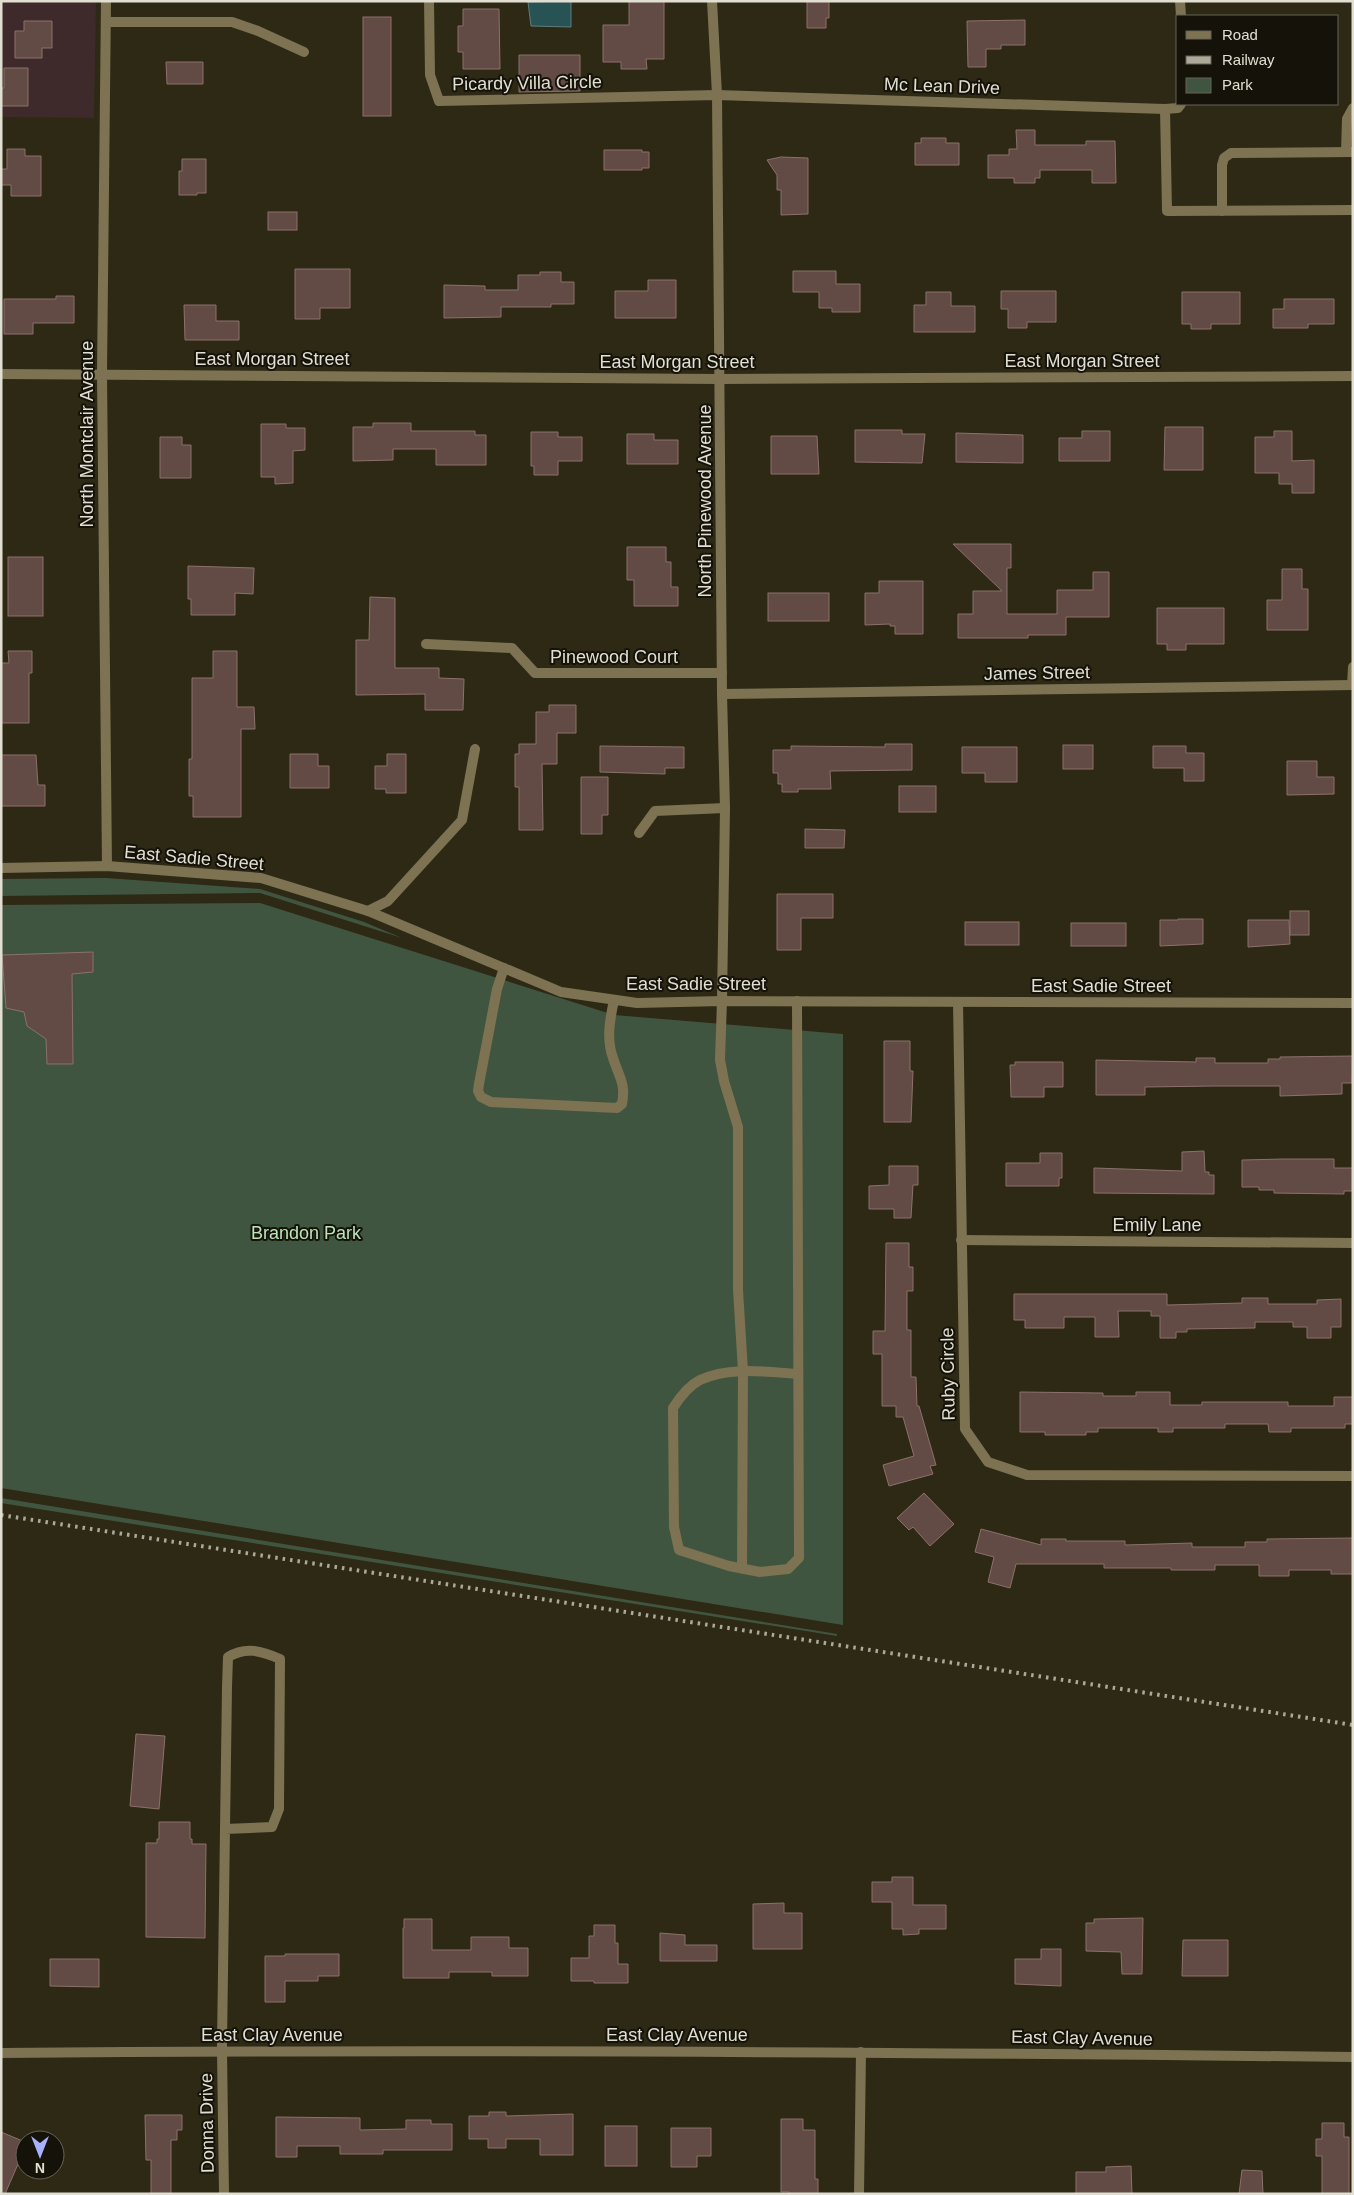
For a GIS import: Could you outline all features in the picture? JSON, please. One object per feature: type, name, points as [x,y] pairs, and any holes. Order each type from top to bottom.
[{"type":"street","name":"North Montclair Avenue","points":[[106,1],[102,374],[107,866]]},
{"type":"street","name":"Picardy Villa Circle","points":[[429,1],[430,75],[439,101],[717,95]]},
{"type":"street","name":"North Pinewood Avenue","points":[[712,1],[717,95],[722,694],[725,808],[720,1060],[724,1081],[738,1127],[738,1290],[743,1371],[742,1568]]},
{"type":"street","points":[[1180,1],[1181,15]]},
{"type":"street","points":[[106,22],[232,22],[258,31],[304,52]]},
{"type":"street","name":"Mc Lean Drive","points":[[717,95],[1165,109],[1178,108],[1180,105]]},
{"type":"street","points":[[1222,210],[1222,165],[1224,158],[1231,153],[1349,152],[1347,119],[1353,108]]},
{"type":"street","points":[[1165,109],[1167,210],[1353,210]]},
{"type":"street","name":"East Morgan Street","points":[[1,374],[720,379],[1353,376]]},
{"type":"street","name":"Pinewood Court","points":[[426,644],[512,648],[535,673],[722,673]]},
{"type":"street","points":[[1352,685],[1353,667]]},
{"type":"street","name":"James Street","points":[[722,694],[1352,685]]},
{"type":"street","points":[[368,911],[388,901],[462,820],[474,749]]},
{"type":"street","points":[[639,834],[655,810],[725,808]]},
{"type":"street","name":"East Sadie Street","points":[[1,868],[107,866],[262,878],[368,911],[561,992],[637,1003],[722,1001],[1353,1003]]},
{"type":"street","points":[[504,968],[497,988],[479,1084],[481,1097],[491,1102],[617,1108],[622,1104],[623,1083],[613,1058],[610,1042],[609,1028],[614,1000]]},
{"type":"street","points":[[797,1001],[799,1558],[788,1569],[760,1572],[679,1550],[674,1527],[673,1408],[683,1393],[700,1380],[743,1371],[798,1374]]},
{"type":"street","name":"Ruby Circle","points":[[958,1002],[965,1429],[988,1462],[1027,1475],[1353,1476]]},
{"type":"street","name":"Emily Lane","points":[[961,1240],[1353,1243]]},
{"type":"street","name":"Donna Drive","points":[[224,2194],[222,2051],[225,1830],[228,1657],[238,1651],[261,1651],[280,1659],[279,1809],[272,1827],[225,1830]]},
{"type":"street","name":"East Clay Avenue","points":[[1,2054],[222,2051],[861,2052],[1353,2057]]},
{"type":"street","points":[[859,2194],[861,2052]]},
{"type":"shaded area","points":[[1,1],[96,1],[94,118],[1,117]]},
{"type":"green space","points":[[106,878],[260,889],[364,922],[402,938],[260,893],[1,896],[1,879]]},
{"type":"green space","name":"Brandon Park","points":[[260,903],[614,1015],[843,1034],[843,1625],[1,1488],[1,905]]},
{"type":"green space","points":[[1,1498],[837,1634],[837,1636],[1,1503]]},
{"type":"water","points":[[571,1],[571,27],[531,26],[528,2]]},
{"type":"building","points":[[629,1],[664,1],[664,59],[646,59],[647,69],[621,69],[621,62],[603,62],[603,25],[629,25]]},
{"type":"building","points":[[807,1],[829,1],[829,18],[826,18],[826,28],[807,28]]},
{"type":"building","points":[[463,9],[499,9],[500,69],[463,69],[463,52],[458,52],[458,26],[463,26]]},
{"type":"building","points":[[363,17],[391,17],[391,116],[363,116]]},
{"type":"building","points":[[1025,20],[1025,45],[1001,45],[1001,49],[986,49],[986,67],[968,67],[967,21]]},
{"type":"building","points":[[24,21],[52,21],[52,48],[42,48],[42,58],[15,58],[15,31],[24,31]]},
{"type":"building","points":[[519,55],[580,55],[580,91],[519,92]]},
{"type":"building","points":[[166,62],[203,62],[203,84],[167,84]]},
{"type":"building","points":[[4,68],[28,68],[28,106],[1,106],[1,88],[4,88]]},
{"type":"building","points":[[1016,130],[1035,130],[1035,145],[1086,145],[1086,141],[1115,141],[1116,183],[1092,183],[1092,170],[1040,170],[1040,178],[1035,178],[1035,183],[1014,183],[1014,178],[988,178],[988,155],[1009,155],[1009,149],[1017,149]]},
{"type":"building","points":[[921,138],[946,138],[946,143],[959,143],[959,165],[915,165],[915,143],[921,143]]},
{"type":"building","points":[[7,149],[25,149],[25,156],[41,156],[41,196],[11,196],[11,185],[1,185],[1,169],[7,169]]},
{"type":"building","points":[[604,150],[642,150],[642,152],[649,152],[649,168],[642,168],[642,170],[604,170]]},
{"type":"building","points":[[781,157],[808,158],[808,214],[781,215],[781,190],[777,190],[777,175],[767,160]]},
{"type":"building","points":[[182,159],[206,159],[206,193],[179,195],[179,171],[182,171]]},
{"type":"building","points":[[268,212],[297,212],[297,230],[268,230]]},
{"type":"building","points":[[295,269],[350,269],[350,308],[320,308],[320,319],[295,319]]},
{"type":"building","points":[[793,271],[836,271],[836,284],[860,284],[860,312],[832,312],[832,308],[819,308],[819,292],[793,292]]},
{"type":"building","points":[[540,272],[561,272],[561,282],[574,282],[574,304],[551,304],[551,307],[501,307],[501,317],[444,318],[444,285],[485,286],[485,290],[518,290],[518,275],[540,275]]},
{"type":"building","points":[[648,280],[676,280],[676,318],[615,318],[615,291],[648,291]]},
{"type":"building","points":[[1001,291],[1056,291],[1056,322],[1027,322],[1027,328],[1008,328],[1008,309],[1001,309]]},
{"type":"building","points":[[926,292],[951,292],[951,306],[975,306],[975,332],[914,332],[914,305],[926,305]]},
{"type":"building","points":[[1182,292],[1240,292],[1240,324],[1211,324],[1211,329],[1191,329],[1191,324],[1182,324]]},
{"type":"building","points":[[56,296],[74,296],[74,323],[33,323],[33,334],[4,334],[4,299],[56,299]]},
{"type":"building","points":[[1284,299],[1334,299],[1334,324],[1308,324],[1308,328],[1273,328],[1273,309],[1284,309]]},
{"type":"building","points":[[184,305],[216,305],[216,321],[239,321],[239,340],[185,340]]},
{"type":"building","points":[[373,423],[411,423],[411,431],[475,431],[475,435],[486,435],[486,465],[436,465],[436,449],[393,449],[393,460],[353,461],[353,427],[373,427]]},
{"type":"building","points":[[261,424],[286,424],[286,428],[305,428],[305,450],[293,451],[293,483],[275,484],[275,477],[261,477]]},
{"type":"building","points":[[1165,427],[1203,427],[1203,470],[1164,470]]},
{"type":"building","points":[[855,430],[902,430],[902,434],[925,434],[922,463],[855,462]]},
{"type":"building","points":[[1082,431],[1110,431],[1110,461],[1059,461],[1059,438],[1082,438]]},
{"type":"building","points":[[1274,431],[1292,431],[1292,461],[1314,460],[1314,493],[1292,493],[1292,484],[1279,484],[1279,473],[1255,473],[1255,437],[1274,437]]},
{"type":"building","points":[[531,432],[558,432],[558,437],[582,437],[582,461],[558,461],[558,475],[534,475],[534,466],[531,466]]},
{"type":"building","points":[[956,433],[1023,435],[1023,463],[956,462]]},
{"type":"building","points":[[627,434],[654,434],[654,440],[678,440],[678,464],[627,464]]},
{"type":"building","points":[[771,436],[817,436],[819,474],[771,474]]},
{"type":"building","points":[[160,437],[182,437],[182,445],[191,445],[191,478],[160,478]]},
{"type":"building","points":[[953,544],[1011,544],[1011,568],[1007,568],[1007,614],[1057,614],[1057,590],[1093,590],[1093,572],[1109,572],[1109,617],[1066,617],[1066,635],[1028,635],[1028,638],[958,638],[958,614],[973,614],[973,591],[1002,591]]},
{"type":"building","points":[[627,547],[666,547],[666,562],[671,562],[671,587],[678,587],[678,606],[634,606],[634,580],[627,580]]},
{"type":"building","points":[[8,557],[43,557],[43,616],[8,616]]},
{"type":"building","points":[[188,566],[254,568],[253,594],[235,593],[235,615],[191,615],[191,599],[188,599]]},
{"type":"building","points":[[1282,569],[1302,569],[1302,589],[1308,589],[1308,630],[1267,630],[1267,600],[1282,600]]},
{"type":"building","points":[[879,581],[923,581],[923,634],[895,634],[895,626],[890,626],[890,624],[865,625],[865,593],[879,593]]},
{"type":"building","points":[[768,593],[829,593],[829,621],[768,621]]},
{"type":"building","points":[[370,597],[395,598],[395,668],[439,668],[439,678],[464,679],[463,710],[425,710],[425,694],[356,695],[356,640],[369,640]]},
{"type":"building","points":[[1157,608],[1224,608],[1224,644],[1186,644],[1186,650],[1167,650],[1167,644],[1157,644]]},
{"type":"building","points":[[8,651],[32,651],[32,673],[29,673],[29,723],[1,723],[1,663],[9,663]]},
{"type":"building","points":[[213,651],[237,651],[237,707],[254,707],[255,729],[241,729],[241,817],[193,817],[193,796],[189,796],[189,759],[192,759],[192,678],[213,678]]},
{"type":"building","points":[[549,705],[576,705],[576,733],[557,733],[557,764],[542,764],[543,830],[519,830],[519,787],[515,787],[515,754],[519,754],[519,744],[536,744],[536,712],[549,712]]},
{"type":"building","points":[[885,744],[912,744],[912,770],[830,771],[831,789],[798,789],[798,792],[782,792],[782,784],[778,784],[778,773],[773,773],[773,750],[791,750],[791,746],[885,747]]},
{"type":"building","points":[[1063,745],[1093,745],[1093,769],[1063,769]]},
{"type":"building","points":[[600,746],[684,747],[684,768],[665,768],[665,774],[600,772]]},
{"type":"building","points":[[1153,746],[1186,746],[1186,753],[1204,753],[1204,781],[1184,781],[1184,768],[1153,768]]},
{"type":"building","points":[[962,747],[1017,747],[1017,782],[985,782],[985,773],[962,773]]},
{"type":"building","points":[[290,754],[318,754],[318,766],[329,766],[329,788],[290,788]]},
{"type":"building","points":[[387,754],[406,754],[406,793],[386,793],[386,789],[375,789],[375,766],[387,766]]},
{"type":"building","points":[[1,755],[36,755],[38,785],[45,785],[45,806],[1,806]]},
{"type":"building","points":[[1287,761],[1317,761],[1317,777],[1334,777],[1334,794],[1287,795]]},
{"type":"building","points":[[581,777],[608,777],[608,815],[602,815],[602,834],[581,834]]},
{"type":"building","points":[[899,786],[936,786],[936,812],[899,812]]},
{"type":"building","points":[[805,829],[845,830],[844,848],[805,848]]},
{"type":"building","points":[[777,894],[833,894],[833,918],[801,918],[801,950],[777,950]]},
{"type":"building","points":[[1290,911],[1309,911],[1309,935],[1290,935]]},
{"type":"building","points":[[1203,919],[1203,944],[1160,946],[1160,920]]},
{"type":"building","points":[[1248,920],[1289,920],[1290,944],[1248,947]]},
{"type":"building","points":[[965,922],[1019,922],[1019,945],[965,945]]},
{"type":"building","points":[[1071,923],[1126,923],[1126,946],[1071,946]]},
{"type":"building","points":[[93,952],[93,972],[72,974],[73,1064],[47,1064],[46,1039],[27,1026],[24,1012],[6,1008],[2,955]]},
{"type":"building","points":[[884,1041],[910,1041],[910,1071],[913,1071],[911,1122],[884,1122]]},
{"type":"building","points":[[1353,1056],[1352,1083],[1342,1083],[1342,1094],[1280,1096],[1280,1086],[1215,1086],[1145,1087],[1145,1095],[1096,1095],[1096,1060],[1196,1062],[1196,1058],[1215,1058],[1215,1063],[1268,1063],[1268,1059],[1280,1059],[1280,1057]]},
{"type":"building","points":[[1015,1062],[1063,1062],[1063,1087],[1044,1087],[1044,1097],[1011,1097],[1010,1065],[1015,1065]]},
{"type":"building","points":[[1204,1151],[1205,1172],[1209,1172],[1209,1175],[1214,1175],[1214,1194],[1094,1193],[1094,1168],[1182,1171],[1182,1152]]},
{"type":"building","points":[[1040,1153],[1062,1153],[1062,1178],[1059,1178],[1059,1186],[1006,1186],[1006,1163],[1040,1163]]},
{"type":"building","points":[[1334,1159],[1334,1168],[1353,1168],[1353,1191],[1344,1191],[1344,1194],[1274,1193],[1274,1190],[1259,1190],[1259,1187],[1242,1187],[1242,1160]]},
{"type":"building","points":[[889,1166],[918,1166],[918,1185],[913,1185],[911,1218],[894,1218],[894,1209],[869,1209],[869,1186],[889,1185]]},
{"type":"building","points":[[886,1243],[909,1243],[909,1267],[913,1267],[913,1291],[907,1291],[907,1330],[911,1330],[911,1377],[916,1377],[917,1406],[919,1406],[936,1465],[930,1466],[933,1474],[889,1486],[883,1465],[914,1456],[903,1417],[896,1417],[896,1406],[882,1406],[882,1354],[873,1354],[873,1331],[885,1331]]},
{"type":"building","points":[[1014,1294],[1167,1294],[1167,1305],[1242,1303],[1242,1298],[1268,1298],[1268,1304],[1317,1304],[1317,1300],[1341,1299],[1341,1327],[1331,1327],[1331,1338],[1307,1338],[1307,1327],[1293,1327],[1293,1322],[1255,1322],[1255,1328],[1187,1329],[1187,1332],[1176,1332],[1176,1338],[1160,1338],[1160,1316],[1151,1316],[1151,1311],[1118,1311],[1119,1337],[1095,1337],[1095,1317],[1064,1317],[1064,1328],[1025,1328],[1025,1320],[1014,1320]]},
{"type":"building","points":[[1020,1392],[1103,1393],[1103,1396],[1136,1396],[1136,1392],[1170,1392],[1170,1405],[1202,1405],[1202,1402],[1288,1402],[1288,1406],[1334,1406],[1334,1397],[1353,1397],[1353,1424],[1345,1424],[1345,1428],[1291,1428],[1291,1432],[1269,1432],[1268,1424],[1225,1424],[1225,1428],[1173,1428],[1173,1432],[1158,1432],[1158,1428],[1098,1428],[1098,1432],[1086,1432],[1086,1435],[1045,1435],[1045,1432],[1020,1432]]},
{"type":"building","points":[[924,1493],[954,1524],[930,1546],[913,1527],[909,1530],[897,1518]]},
{"type":"building","points":[[981,1529],[1041,1545],[1041,1539],[1066,1539],[1066,1541],[1125,1541],[1125,1545],[1192,1543],[1192,1547],[1245,1547],[1245,1542],[1267,1542],[1267,1539],[1353,1538],[1353,1574],[1331,1574],[1331,1570],[1289,1570],[1289,1576],[1259,1576],[1259,1565],[1215,1565],[1215,1570],[1171,1570],[1171,1568],[1104,1568],[1104,1564],[1016,1564],[1010,1588],[988,1582],[994,1557],[975,1552]]},
{"type":"building","points":[[136,1734],[165,1736],[159,1809],[130,1806]]},
{"type":"building","points":[[159,1822],[190,1822],[190,1839],[192,1839],[192,1844],[206,1844],[205,1938],[146,1937],[146,1843],[157,1843],[157,1839],[159,1839]]},
{"type":"building","points":[[892,1877],[913,1877],[913,1905],[946,1905],[946,1929],[919,1929],[919,1934],[903,1935],[903,1929],[892,1929],[892,1902],[872,1902],[872,1882],[892,1882]]},
{"type":"building","points":[[784,1903],[784,1913],[802,1913],[802,1949],[753,1949],[753,1904]]},
{"type":"building","points":[[1143,1918],[1142,1974],[1122,1974],[1121,1952],[1086,1951],[1086,1923],[1094,1923],[1094,1919]]},
{"type":"building","points":[[404,1919],[432,1919],[432,1950],[471,1950],[471,1937],[509,1937],[509,1948],[528,1948],[528,1976],[492,1976],[492,1972],[449,1972],[449,1978],[403,1978]]},
{"type":"building","points":[[594,1925],[615,1925],[615,1943],[618,1943],[618,1964],[628,1964],[628,1983],[571,1981],[571,1958],[589,1958],[589,1936],[594,1936]]},
{"type":"building","points":[[660,1933],[685,1935],[685,1945],[717,1945],[717,1961],[660,1961]]},
{"type":"building","points":[[1183,1940],[1228,1940],[1228,1976],[1182,1976]]},
{"type":"building","points":[[1041,1949],[1061,1949],[1061,1986],[1015,1984],[1015,1959],[1041,1959]]},
{"type":"building","points":[[285,1954],[339,1954],[339,1976],[318,1976],[318,1981],[285,1981],[285,2002],[265,2002],[265,1956],[285,1956]]},
{"type":"building","points":[[50,1959],[99,1959],[99,1987],[50,1986]]},
{"type":"building","points":[[489,2112],[506,2112],[506,2116],[573,2114],[573,2155],[540,2155],[540,2139],[506,2139],[506,2148],[488,2148],[488,2139],[469,2139],[469,2116],[489,2116]]},
{"type":"building","points":[[145,2115],[182,2115],[182,2130],[177,2130],[177,2140],[171,2140],[171,2194],[151,2194],[151,2160],[146,2160]]},
{"type":"building","points":[[276,2117],[360,2118],[360,2130],[406,2129],[406,2120],[431,2120],[431,2124],[452,2124],[452,2150],[383,2150],[383,2154],[340,2154],[340,2146],[297,2146],[297,2157],[276,2157]]},
{"type":"building","points":[[781,2119],[803,2119],[803,2130],[815,2130],[815,2179],[818,2179],[818,2194],[789,2194],[789,2192],[781,2192]]},
{"type":"building","points":[[1322,2123],[1344,2123],[1344,2137],[1349,2137],[1349,2194],[1322,2194],[1322,2156],[1316,2156],[1316,2139],[1322,2139]]},
{"type":"building","points":[[605,2126],[637,2126],[637,2166],[605,2166]]},
{"type":"building","points":[[671,2128],[711,2128],[711,2156],[697,2156],[697,2167],[671,2167]]},
{"type":"building","points":[[1,2132],[15,2138],[15,2171],[5,2194],[1,2194]]},
{"type":"building","points":[[1131,2166],[1132,2194],[1076,2194],[1076,2172],[1106,2172],[1106,2167]]},
{"type":"building","points":[[1242,2170],[1262,2171],[1263,2194],[1239,2194]]},
{"type":"railway","points":[[1,1515],[1353,1725]]}]
